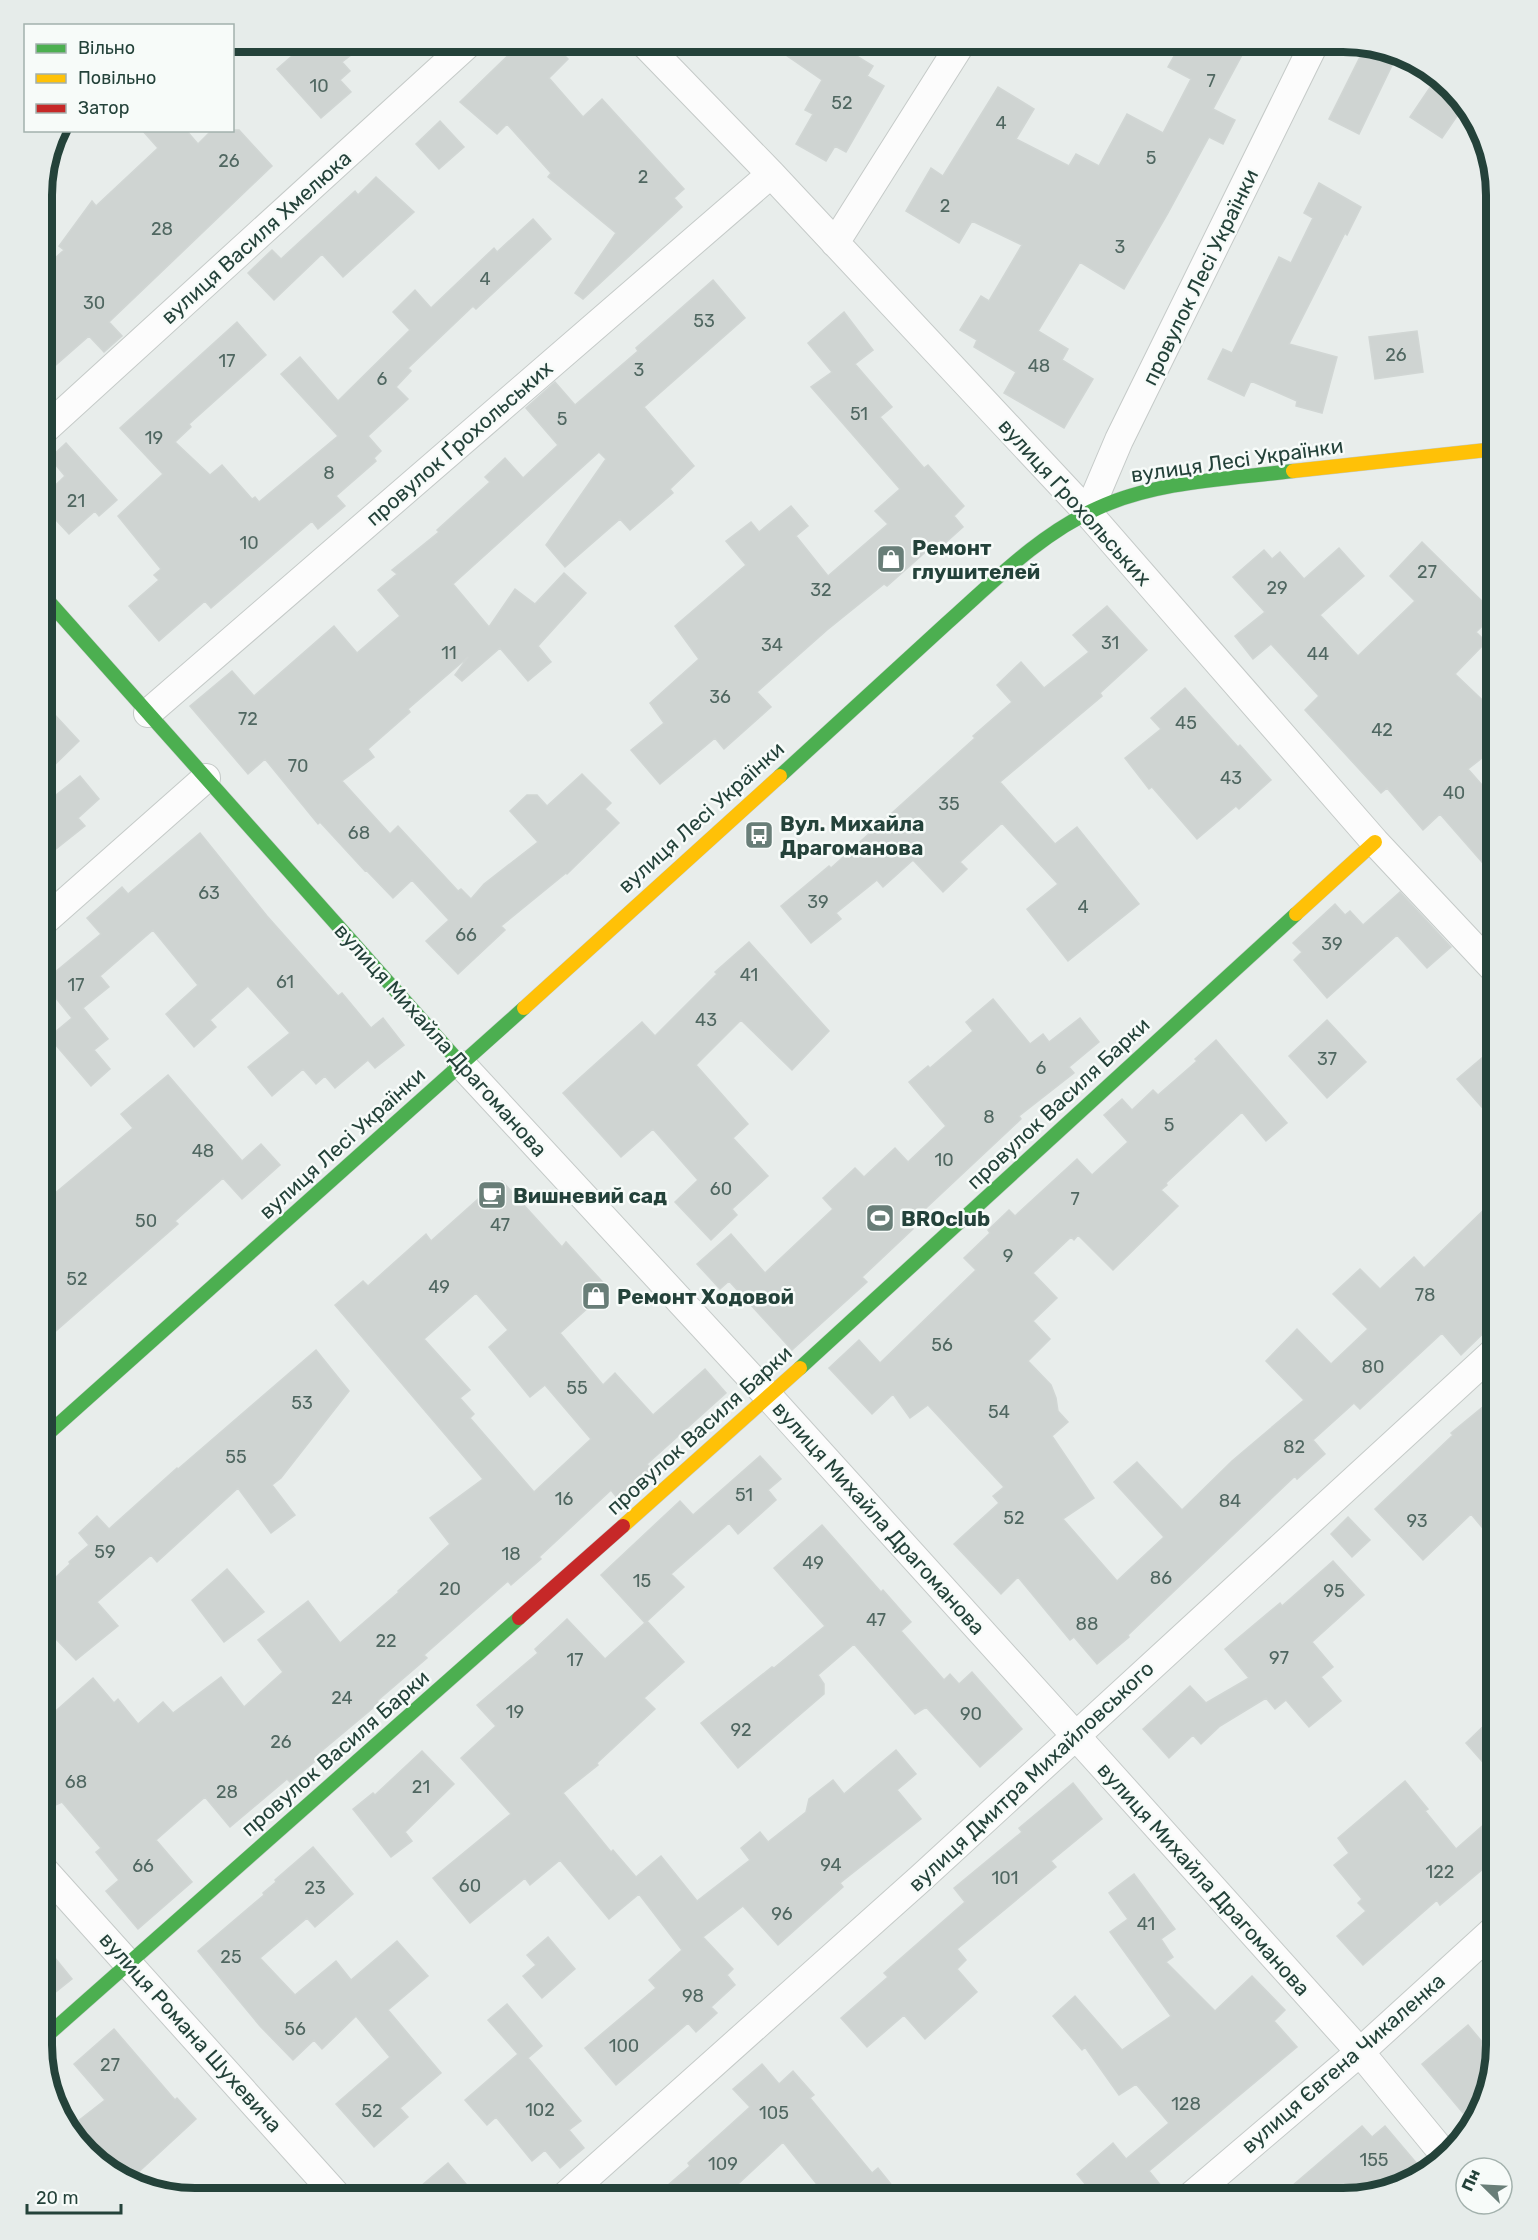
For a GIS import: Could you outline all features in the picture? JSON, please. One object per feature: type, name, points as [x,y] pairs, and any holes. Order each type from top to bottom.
[{"type":"street","name":"вулиця Василя Хмелюка","points":[[53,422],[459,52]]},
{"type":"street","name":"вулиця Ґрохольських","points":[[653,52],[771,174],[1088,513],[1375,842],[1486,961]]},
{"type":"street","points":[[835,243],[955,53]]},
{"type":"street","name":"провулок Лесі Українки","points":[[1088,513],[1119,440],[1310,53]]},
{"type":"street","name":"провулок Ґрохольських","points":[[148,712],[771,174]]},
{"type":"street","name":"вулиця Лесі Українки","points":[[52,1430],[462,1065],[984,590],[1054,534],[1088,513],[1130,496],[1186,485],[1486,450]]},
{"type":"street","name":"вулиця Михайла Драгоманова","points":[[53,606],[462,1065],[769,1397],[1360,2052],[1440,2149]]},
{"type":"street","points":[[53,914],[206,778]]},
{"type":"street","name":"провулок Василя Барки","points":[[52,2031],[769,1397],[1375,842]]},
{"type":"street","name":"вулиця Дмитра Михайловського","points":[[575,2187],[921,1878],[1486,1359]]},
{"type":"street","name":"вулиця Романа Шухевича","points":[[52,1879],[329,2187]]},
{"type":"street","name":"вулиця Євгена Чикаленка","points":[[1210,2188],[1486,1937]]},
{"type":"building","points":[[296,52],[355,52],[342,62],[350,71],[340,80],[351,92],[321,118],[277,69]]},
{"type":"building","points":[[511,52],[561,52],[568,59],[549,78],[583,117],[602,99],[684,189],[674,198],[682,207],[583,299],[575,293],[616,233],[548,177],[551,173],[507,124],[497,134],[460,102]]},
{"type":"building","points":[[782,53],[851,53],[873,66],[867,76],[884,86],[846,152],[835,146],[826,161],[796,144],[813,114],[805,110],[822,80]]},
{"type":"building","points":[[1176,53],[1243,53],[1213,109],[1235,120],[1223,144],[1209,137],[1124,289],[1080,262],[1038,331],[1068,349],[1062,360],[1093,379],[1064,428],[1004,393],[1016,372],[974,347],[977,340],[960,330],[981,296],[989,301],[1022,245],[972,221],[959,243],[906,211],[931,168],[943,176],[998,87],[1034,109],[1016,139],[1069,166],[1076,154],[1099,166],[1127,114],[1163,133],[1191,79],[1168,67]]},
{"type":"building","points":[[1361,54],[1394,62],[1359,134],[1329,119]]},
{"type":"building","points":[[1432,84],[1444,94],[1459,113],[1442,138],[1410,117]]},
{"type":"building","points":[[440,121],[464,147],[439,169],[416,144]]},
{"type":"building","points":[[239,130],[272,166],[109,322],[122,336],[104,352],[89,336],[53,367],[53,260],[64,250],[59,246],[92,201],[96,206],[158,148],[144,132],[188,132],[198,144],[210,132]]},
{"type":"building","points":[[376,177],[414,212],[343,277],[322,254],[274,300],[248,273],[272,250],[281,259],[355,191],[358,195]]},
{"type":"building","points":[[1319,183],[1361,207],[1347,235],[1345,233],[1289,344],[1337,357],[1322,413],[1296,406],[1297,401],[1251,381],[1244,396],[1208,379],[1223,349],[1232,353],[1279,257],[1291,263],[1313,218],[1304,213]]},
{"type":"building","points":[[533,219],[551,239],[476,309],[473,306],[408,368],[411,371],[396,387],[408,399],[368,436],[381,451],[374,458],[376,461],[336,496],[345,506],[318,529],[312,521],[211,608],[205,601],[159,641],[129,606],[159,580],[154,575],[161,569],[118,516],[163,474],[120,428],[237,322],[266,355],[189,424],[191,427],[175,442],[210,475],[222,465],[252,499],[255,497],[259,502],[338,436],[281,374],[300,357],[338,401],[410,330],[393,312],[415,290],[431,308],[494,248],[497,252]]},
{"type":"building","points":[[713,280],[745,318],[644,407],[694,466],[670,489],[673,493],[630,530],[620,519],[565,567],[546,545],[606,459],[599,452],[453,584],[489,627],[515,589],[535,604],[564,573],[586,593],[538,646],[551,662],[528,681],[500,648],[462,681],[455,675],[468,657],[408,709],[410,712],[368,749],[374,757],[342,781],[390,834],[398,826],[458,891],[461,889],[471,899],[484,884],[538,842],[510,811],[527,795],[537,795],[547,806],[582,774],[611,803],[605,809],[619,823],[567,874],[501,926],[505,930],[458,974],[426,941],[449,920],[412,880],[393,898],[320,822],[318,824],[265,759],[248,774],[190,706],[232,671],[254,696],[334,626],[357,653],[400,616],[378,590],[397,574],[392,570],[439,532],[437,530],[490,482],[485,477],[505,458],[523,478],[558,445],[526,408],[555,382],[575,405],[638,351],[636,348]]},
{"type":"building","points":[[844,312],[873,350],[855,364],[892,407],[880,417],[924,468],[928,465],[964,506],[954,516],[963,527],[943,545],[939,540],[887,586],[884,584],[827,630],[757,692],[771,707],[724,749],[715,738],[660,784],[631,750],[664,723],[650,703],[699,659],[675,626],[746,565],[726,541],[751,522],[759,532],[791,506],[808,526],[796,536],[828,576],[888,524],[875,511],[900,489],[811,387],[832,372],[808,343]]},
{"type":"building","points":[[1417,331],[1423,372],[1375,379],[1369,337]]},
{"type":"building","points":[[66,443],[117,500],[99,516],[95,511],[69,534],[53,517],[53,488],[65,476],[53,461],[53,455]]},
{"type":"building","points":[[1422,542],[1486,605],[1486,623],[1476,632],[1486,642],[1455,674],[1486,703],[1486,755],[1468,769],[1486,790],[1486,867],[1440,814],[1423,830],[1387,788],[1381,793],[1305,710],[1319,696],[1271,644],[1253,659],[1235,636],[1265,612],[1233,577],[1264,550],[1272,559],[1280,552],[1304,579],[1339,548],[1364,576],[1320,615],[1358,656],[1415,601],[1390,576]]},
{"type":"building","points":[[1107,606],[1147,650],[1100,693],[1102,696],[1000,782],[1055,844],[1077,827],[1139,904],[1068,961],[1027,909],[1058,884],[1002,823],[960,862],[967,869],[943,892],[913,860],[883,887],[877,880],[836,913],[841,919],[811,943],[781,906],[829,866],[831,868],[1012,702],[997,685],[1021,662],[1044,688],[1089,652],[1073,635]]},
{"type":"building","points":[[1185,688],[1271,780],[1239,809],[1236,806],[1197,839],[1152,787],[1149,789],[1125,758],[1161,729],[1151,718]]},
{"type":"building","points":[[53,713],[79,741],[53,767]]},
{"type":"building","points":[[80,776],[99,799],[78,818],[85,826],[53,852],[53,798]]},
{"type":"building","points":[[200,833],[267,916],[338,996],[342,993],[371,1028],[383,1018],[404,1045],[375,1068],[368,1060],[335,1088],[325,1076],[316,1084],[303,1069],[272,1096],[248,1067],[290,1033],[248,986],[210,1020],[216,1027],[194,1047],[166,1014],[198,985],[153,930],[100,976],[109,987],[83,1008],[108,1039],[94,1050],[110,1069],[91,1086],[53,1041],[53,1034],[72,1018],[53,994],[53,974],[101,934],[87,918],[122,887],[128,894]]},
{"type":"building","points":[[1400,892],[1451,947],[1427,968],[1397,935],[1327,998],[1294,960],[1302,952],[1293,943],[1335,904],[1345,915],[1350,911],[1363,925]]},
{"type":"building","points":[[749,942],[829,1031],[792,1070],[741,1020],[696,1065],[748,1124],[733,1138],[768,1176],[732,1209],[737,1215],[711,1240],[675,1202],[698,1180],[653,1129],[621,1157],[563,1093],[642,1022],[655,1036],[717,974],[715,972]]},
{"type":"building","points":[[993,999],[1030,1044],[1043,1034],[1049,1042],[1080,1018],[1099,1042],[1069,1067],[1074,1073],[1019,1116],[1021,1119],[909,1224],[913,1229],[862,1277],[867,1282],[792,1350],[729,1281],[720,1289],[697,1264],[731,1234],[765,1273],[833,1209],[823,1198],[855,1168],[864,1177],[895,1148],[908,1162],[946,1126],[909,1082],[928,1066],[930,1068],[973,1031],[966,1022]]},
{"type":"building","points":[[1327,1020],[1366,1062],[1327,1098],[1289,1056]]},
{"type":"building","points":[[1216,1040],[1287,1123],[1266,1141],[1242,1112],[1166,1183],[1167,1185],[1161,1190],[1178,1206],[1113,1270],[1078,1235],[1074,1240],[1071,1237],[1033,1273],[1057,1298],[1033,1321],[1050,1339],[1028,1361],[1051,1385],[1058,1411],[1068,1422],[1052,1436],[1094,1498],[1063,1519],[1117,1581],[1164,1537],[1114,1482],[1137,1462],[1182,1510],[1232,1461],[1304,1400],[1266,1361],[1297,1329],[1331,1364],[1368,1329],[1333,1294],[1360,1269],[1380,1289],[1414,1257],[1424,1268],[1486,1208],[1486,1331],[1461,1355],[1442,1333],[1360,1409],[1354,1403],[1313,1440],[1325,1454],[1297,1479],[1295,1476],[1128,1635],[1129,1637],[1097,1664],[1074,1637],[1070,1640],[1018,1577],[1001,1594],[954,1544],[999,1503],[993,1496],[1004,1487],[928,1405],[910,1418],[893,1394],[872,1414],[829,1368],[859,1340],[880,1363],[976,1270],[964,1258],[990,1233],[988,1230],[1009,1210],[1015,1216],[1077,1159],[1092,1175],[1128,1142],[1104,1115],[1122,1099],[1132,1110],[1153,1090],[1158,1095],[1197,1061],[1195,1059]]},
{"type":"building","points":[[1486,1054],[1486,1112],[1457,1079]]},
{"type":"building","points":[[168,1075],[242,1161],[261,1144],[280,1165],[242,1199],[223,1178],[175,1221],[178,1224],[52,1334],[52,1195],[133,1128],[121,1114]]},
{"type":"building","points":[[502,1181],[562,1247],[566,1242],[609,1289],[560,1333],[603,1385],[615,1373],[653,1415],[705,1369],[726,1393],[647,1464],[655,1473],[621,1503],[611,1490],[539,1557],[541,1559],[511,1585],[508,1581],[424,1655],[427,1658],[377,1701],[379,1703],[318,1754],[320,1757],[290,1782],[287,1779],[230,1827],[205,1797],[156,1840],[192,1882],[138,1929],[106,1891],[119,1880],[96,1852],[101,1848],[62,1802],[52,1806],[52,1714],[93,1678],[114,1703],[118,1699],[138,1724],[163,1702],[173,1713],[221,1677],[244,1707],[283,1672],[258,1640],[308,1601],[340,1643],[450,1544],[430,1518],[483,1479],[335,1305],[363,1281],[368,1286],[426,1234],[431,1241],[496,1183],[498,1185]],"holes":[[[476,1293],[508,1330],[489,1347],[530,1397],[545,1385],[591,1439],[534,1492],[470,1418],[474,1414],[460,1398],[470,1390],[424,1339]]]},
{"type":"building","points":[[316,1350],[349,1391],[281,1478],[272,1485],[295,1515],[271,1533],[238,1488],[157,1562],[151,1555],[97,1602],[118,1626],[76,1660],[55,1638],[52,1641],[52,1580],[89,1545],[79,1533],[97,1516],[109,1529]]},
{"type":"building","points":[[1486,1404],[1486,1532],[1471,1514],[1423,1560],[1375,1509],[1453,1435],[1451,1433]]},
{"type":"building","points":[[760,1456],[781,1479],[768,1490],[776,1500],[738,1534],[729,1523],[671,1574],[684,1587],[645,1623],[601,1575],[680,1501],[693,1515]]},
{"type":"building","points":[[1348,1517],[1370,1540],[1352,1557],[1331,1534]]},
{"type":"building","points":[[822,1525],[881,1592],[883,1590],[911,1622],[901,1631],[944,1680],[950,1674],[959,1684],[972,1672],[1022,1729],[980,1767],[926,1707],[915,1714],[854,1644],[818,1675],[824,1684],[824,1694],[738,1768],[701,1723],[825,1626],[774,1568]]},
{"type":"building","points":[[1333,1561],[1364,1595],[1312,1642],[1333,1667],[1321,1677],[1341,1701],[1309,1727],[1286,1700],[1275,1709],[1266,1698],[1220,1726],[1201,1744],[1193,1735],[1169,1758],[1143,1729],[1190,1686],[1206,1703],[1249,1678],[1225,1649],[1280,1603],[1282,1606]]},
{"type":"building","points":[[227,1569],[264,1612],[224,1642],[192,1600]]},
{"type":"building","points":[[567,1619],[605,1659],[647,1621],[684,1662],[644,1698],[655,1709],[597,1763],[598,1765],[563,1793],[611,1852],[613,1850],[636,1877],[661,1856],[697,1901],[750,1860],[741,1848],[760,1832],[768,1842],[806,1812],[809,1799],[833,1780],[844,1794],[896,1750],[916,1774],[897,1790],[921,1819],[840,1883],[843,1887],[778,1945],[743,1906],[703,1937],[733,1969],[727,1975],[735,1985],[711,2007],[717,2013],[696,2032],[688,2023],[616,2085],[585,2048],[656,1988],[649,1980],[682,1950],[639,1894],[609,1919],[560,1860],[530,1885],[525,1878],[470,1923],[433,1878],[511,1814],[461,1758],[496,1726],[477,1705],[538,1653],[535,1649]]},
{"type":"building","points":[[1486,1724],[1486,1766],[1466,1743]]},
{"type":"building","points":[[422,1751],[454,1784],[405,1832],[412,1841],[391,1857],[353,1809],[373,1793],[375,1795]]},
{"type":"building","points":[[1405,1781],[1428,1809],[1425,1811],[1456,1849],[1486,1823],[1486,1866],[1440,1905],[1437,1900],[1363,1965],[1337,1936],[1366,1911],[1358,1903],[1362,1899],[1334,1865],[1349,1853],[1338,1838]]},
{"type":"building","points":[[1073,1783],[1102,1819],[1051,1861],[1056,1867],[957,1949],[966,1960],[957,1969],[977,1992],[925,2039],[904,2015],[867,2047],[841,2018],[888,1977],[884,1973],[965,1902],[954,1888],[1022,1832],[1019,1828]]},
{"type":"building","points":[[313,1847],[353,1894],[315,1927],[307,1918],[260,1958],[295,1995],[336,1961],[351,1980],[397,1941],[428,1976],[388,2010],[441,2073],[400,2108],[408,2117],[374,2147],[336,2104],[390,2057],[356,2016],[322,2049],[314,2040],[293,2060],[260,2026],[198,1951],[264,1895],[263,1893],[276,1882],[275,1880]]},
{"type":"building","points":[[1134,1874],[1175,1929],[1161,1939],[1173,1957],[1166,1962],[1215,2011],[1252,1976],[1285,2010],[1274,2021],[1297,2047],[1149,2171],[1163,2188],[1088,2188],[1077,2174],[1113,2143],[1126,2159],[1169,2123],[1136,2084],[1119,2095],[1085,2047],[1082,2050],[1053,2016],[1075,1996],[1122,2050],[1171,2016],[1110,1932],[1128,1919],[1109,1893]]},
{"type":"building","points":[[548,1937],[575,1969],[542,1998],[523,1976],[536,1965],[527,1955]]},
{"type":"building","points":[[52,1954],[72,1979],[52,1995]]},
{"type":"building","points":[[507,2004],[542,2046],[528,2058],[581,2121],[569,2130],[584,2148],[560,2168],[545,2150],[532,2161],[496,2117],[487,2125],[465,2100],[518,2054],[488,2020]]},
{"type":"building","points":[[1468,2025],[1486,2046],[1481,2081],[1475,2099],[1463,2113],[1422,2064]]},
{"type":"building","points":[[114,2029],[175,2100],[177,2098],[196,2119],[136,2175],[132,2173],[94,2146],[76,2122],[105,2100],[74,2064]]},
{"type":"building","points":[[762,2064],[779,2084],[793,2071],[814,2095],[810,2098],[872,2173],[878,2168],[894,2188],[820,2188],[783,2142],[734,2187],[665,2187],[690,2166],[688,2163],[750,2107],[733,2089]]},
{"type":"building","points":[[1362,2126],[1372,2137],[1385,2126],[1418,2165],[1397,2177],[1379,2183],[1342,2188],[1290,2188]]},
{"type":"building","points":[[448,2163],[469,2187],[420,2187]]},
{"type":"traffic: fast","points":[[780,776],[1018,559],[1077,518],[1144,492],[1194,482],[1293,471]]},
{"type":"traffic: fast","points":[[53,606],[462,1065]]},
{"type":"traffic: fast","points":[[800,1368],[1296,914]]},
{"type":"traffic: fast","points":[[52,1430],[524,1008]]},
{"type":"traffic: fast","points":[[52,2031],[519,1618]]},
{"type":"traffic: slow","points":[[1293,471],[1486,450]]},
{"type":"traffic: slow","points":[[524,1008],[780,776]]},
{"type":"traffic: slow","points":[[1296,914],[1375,842]]},
{"type":"traffic: slow","points":[[623,1526],[800,1368]]},
{"type":"traffic: jam","points":[[519,1618],[623,1526]]},
{"type":"place","name":"Ремонт глушителей","points":[[891,559]]},
{"type":"place","name":"Вул. Михайла Драгоманова","points":[[759,835]]},
{"type":"place","name":"Вишневий сад","points":[[492,1195]]},
{"type":"place","name":"BROclub","points":[[880,1218]]},
{"type":"place","name":"Ремонт Ходовой","points":[[596,1296]]}]
